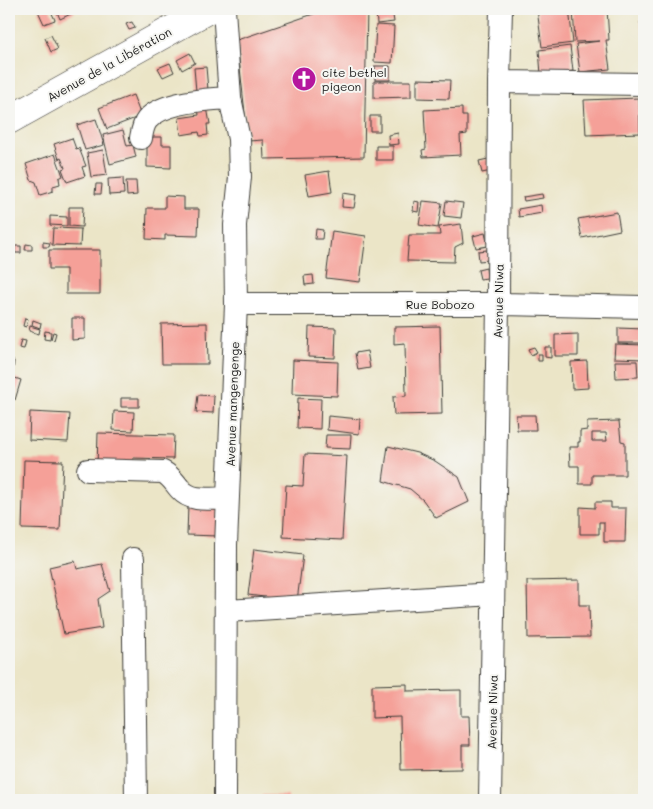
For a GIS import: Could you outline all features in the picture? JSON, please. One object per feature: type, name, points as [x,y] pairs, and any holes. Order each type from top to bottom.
[{"type":"highway","name":"Avenue de la Libération","points":[[9,120],[209,9]]},
{"type":"street","name":"Avenue mangengenge","points":[[224,9],[230,98],[239,139],[240,177],[235,225],[236,304],[226,545],[225,800]]},
{"type":"street","name":"Avenue Niwa","points":[[490,800],[501,9]]},
{"type":"street","points":[[499,82],[644,84]]},
{"type":"street","points":[[141,138],[143,126],[147,119],[157,113],[178,104],[200,99],[230,98]]},
{"type":"street","name":"Rue Bobozo","points":[[236,304],[498,304],[644,307]]},
{"type":"street","points":[[88,470],[163,472],[171,476],[187,496],[196,499],[228,498]]},
{"type":"street","points":[[133,559],[136,800]]},
{"type":"street","points":[[227,611],[494,594]]},
{"type":"building","points":[[50,9],[55,20],[44,24],[38,11]]},
{"type":"building","points":[[56,9],[73,9],[75,12],[60,19]]},
{"type":"building","name":"cite bethel pigeon","points":[[328,9],[367,9],[364,157],[264,159],[263,140],[248,141],[237,40]]},
{"type":"building","points":[[392,9],[394,22],[377,24],[376,12]]},
{"type":"building","points":[[537,9],[569,9],[573,43],[542,47]]},
{"type":"building","points":[[573,9],[607,9],[609,40],[606,40],[610,69],[580,72],[576,44],[600,41],[575,42]]},
{"type":"building","points":[[644,21],[644,36],[643,36],[640,22]]},
{"type":"building","points":[[132,22],[135,28],[129,30],[126,24]]},
{"type":"building","points":[[376,25],[394,26],[392,63],[374,62]]},
{"type":"building","points":[[51,35],[58,49],[51,52],[45,38]]},
{"type":"building","points":[[570,46],[573,71],[541,74],[539,50]]},
{"type":"building","points":[[190,53],[195,63],[182,70],[177,60]]},
{"type":"building","points":[[170,63],[174,72],[163,77],[158,68]]},
{"type":"building","points":[[375,66],[390,66],[390,80],[375,80]]},
{"type":"building","points":[[206,67],[208,90],[196,91],[194,68]]},
{"type":"building","points":[[417,79],[450,80],[449,99],[417,98]]},
{"type":"building","points":[[374,81],[411,81],[411,97],[374,98]]},
{"type":"building","points":[[133,95],[141,116],[107,129],[99,108]]},
{"type":"building","points":[[639,98],[640,133],[586,135],[584,100]]},
{"type":"building","points":[[207,107],[210,124],[207,124],[208,135],[200,136],[199,132],[181,135],[179,118],[199,115],[198,108]]},
{"type":"building","points":[[462,108],[462,116],[467,116],[467,134],[460,135],[461,155],[423,157],[422,150],[426,149],[424,110]]},
{"type":"building","points":[[370,116],[380,116],[380,131],[370,131]]},
{"type":"building","points":[[96,119],[104,145],[85,150],[77,125]]},
{"type":"building","points":[[123,130],[127,146],[133,145],[136,157],[110,164],[103,135]]},
{"type":"building","points":[[398,133],[399,144],[389,145],[388,135]]},
{"type":"building","points":[[147,137],[162,137],[162,145],[171,145],[171,168],[147,167]]},
{"type":"building","points":[[72,138],[76,149],[79,148],[86,166],[82,167],[85,176],[67,182],[62,169],[65,168],[61,158],[59,159],[54,144]]},
{"type":"building","points":[[376,146],[393,146],[393,160],[376,160]]},
{"type":"building","points":[[103,150],[107,175],[91,177],[87,153]]},
{"type":"building","points":[[55,154],[63,176],[59,178],[60,184],[53,186],[53,191],[40,195],[36,182],[31,180],[26,164]]},
{"type":"building","points":[[488,159],[491,171],[482,173],[479,161]]},
{"type":"building","points":[[329,171],[332,192],[309,196],[305,175]]},
{"type":"building","points":[[123,178],[124,194],[109,195],[108,179]]},
{"type":"building","points":[[126,181],[136,181],[137,195],[127,196]]},
{"type":"building","points":[[96,184],[102,184],[101,194],[95,194]]},
{"type":"building","points":[[343,193],[356,195],[354,208],[342,207]]},
{"type":"building","points":[[542,194],[543,198],[524,201],[523,197]]},
{"type":"building","points":[[165,196],[184,197],[184,209],[199,209],[198,236],[165,235],[165,240],[146,239],[147,208],[165,208]]},
{"type":"building","points":[[414,201],[419,202],[418,212],[413,211]]},
{"type":"building","points":[[423,201],[442,203],[438,228],[419,225]]},
{"type":"building","points":[[446,201],[463,203],[461,218],[444,216]]},
{"type":"building","points":[[541,205],[542,213],[519,217],[518,209]]},
{"type":"building","points":[[69,207],[83,207],[82,227],[69,226]]},
{"type":"building","points":[[617,212],[620,230],[582,238],[578,219]]},
{"type":"building","points":[[50,216],[67,217],[67,226],[50,225]]},
{"type":"building","points":[[461,224],[463,243],[455,247],[454,262],[407,261],[409,235],[440,235],[439,227]]},
{"type":"building","points":[[53,228],[81,229],[80,246],[52,245]]},
{"type":"building","points":[[316,229],[323,230],[322,239],[315,239]]},
{"type":"building","points":[[332,231],[366,236],[360,282],[326,278]]},
{"type":"building","points":[[485,233],[488,246],[476,248],[473,236]]},
{"type":"building","points":[[43,242],[50,243],[49,247],[43,247]]},
{"type":"building","points":[[26,244],[32,245],[32,250],[25,250]]},
{"type":"building","points":[[15,246],[21,246],[21,253],[15,253]]},
{"type":"building","points":[[49,250],[100,250],[100,294],[66,294],[66,269],[49,269]]},
{"type":"building","points":[[487,250],[489,260],[479,261],[478,251]]},
{"type":"building","points":[[486,268],[487,278],[480,279],[478,270]]},
{"type":"building","points":[[313,275],[314,284],[305,285],[304,276]]},
{"type":"building","points":[[25,318],[28,319],[26,327],[23,326]]},
{"type":"building","points":[[72,318],[85,318],[85,339],[72,340]]},
{"type":"building","points":[[33,320],[41,323],[40,328],[32,325]]},
{"type":"building","points":[[207,323],[208,364],[162,364],[161,324]]},
{"type":"building","points":[[9,325],[12,325],[11,341],[9,341]]},
{"type":"building","points":[[30,326],[40,329],[39,334],[29,331]]},
{"type":"building","points":[[440,326],[442,414],[394,415],[393,397],[406,396],[405,343],[394,344],[394,327]]},
{"type":"building","points":[[309,327],[336,328],[335,358],[308,357]]},
{"type":"building","points":[[618,328],[644,329],[644,343],[618,343]]},
{"type":"building","points":[[45,331],[51,332],[50,340],[44,339]]},
{"type":"building","points":[[53,332],[56,333],[54,340],[51,339]]},
{"type":"building","points":[[578,334],[578,356],[555,356],[555,335]]},
{"type":"building","points":[[21,340],[26,341],[24,349],[19,348]]},
{"type":"building","points":[[615,344],[644,345],[644,359],[614,358]]},
{"type":"building","points":[[534,347],[537,352],[531,355],[528,349]]},
{"type":"building","points":[[545,347],[551,347],[551,358],[545,357]]},
{"type":"building","points":[[367,351],[370,368],[358,370],[355,353]]},
{"type":"building","points":[[538,354],[542,354],[542,361],[538,361]]},
{"type":"building","points":[[9,360],[14,361],[13,375],[9,374]]},
{"type":"building","points":[[293,360],[338,362],[337,396],[292,394]]},
{"type":"building","points":[[587,361],[588,388],[572,389],[571,362]]},
{"type":"building","points":[[615,361],[637,361],[638,377],[616,378]]},
{"type":"building","points":[[9,376],[21,380],[15,400],[9,398]]},
{"type":"building","points":[[198,395],[214,396],[213,413],[196,412]]},
{"type":"building","points":[[121,398],[139,398],[139,407],[121,407]]},
{"type":"building","points":[[298,398],[321,399],[320,429],[297,428]]},
{"type":"building","points":[[114,411],[134,412],[133,431],[113,430]]},
{"type":"building","points":[[30,412],[70,414],[68,442],[29,440]]},
{"type":"building","points":[[516,415],[535,415],[536,430],[517,430]]},
{"type":"building","points":[[328,416],[360,419],[359,434],[327,430]]},
{"type":"building","points":[[619,421],[621,441],[625,442],[625,475],[592,475],[592,484],[579,484],[579,466],[570,466],[569,447],[578,447],[580,431],[587,430],[587,422]],"holes":[[[592,433],[606,433],[607,441],[592,441]]]},
{"type":"building","points":[[98,433],[174,435],[173,459],[133,458],[132,469],[97,468]]},
{"type":"building","points":[[326,435],[351,435],[350,449],[325,448]]},
{"type":"building","points":[[388,446],[417,453],[435,461],[459,477],[469,502],[436,518],[423,500],[410,489],[383,481]]},
{"type":"building","points":[[305,454],[347,456],[342,540],[283,537],[286,485],[303,486]]},
{"type":"building","points":[[24,460],[63,461],[60,530],[22,529]]},
{"type":"building","points":[[595,502],[611,502],[611,508],[626,508],[625,542],[604,542],[604,522],[599,522],[599,534],[580,534],[580,507],[595,508]]},
{"type":"building","points":[[188,505],[219,506],[218,536],[187,535]]},
{"type":"building","points":[[254,549],[303,555],[297,601],[248,595]]},
{"type":"building","points":[[75,561],[77,569],[102,564],[110,591],[98,599],[102,628],[64,634],[49,567]]},
{"type":"building","points":[[579,580],[579,605],[589,605],[590,637],[528,638],[527,581]]},
{"type":"building","points":[[407,684],[407,691],[461,690],[461,716],[469,716],[470,745],[462,745],[462,769],[401,770],[400,717],[372,718],[372,685]]},
{"type":"building","points":[[262,795],[288,796],[288,800],[262,800]]},
{"type":"place","name":"cite bethel pigeon","points":[[304,79]]}]
